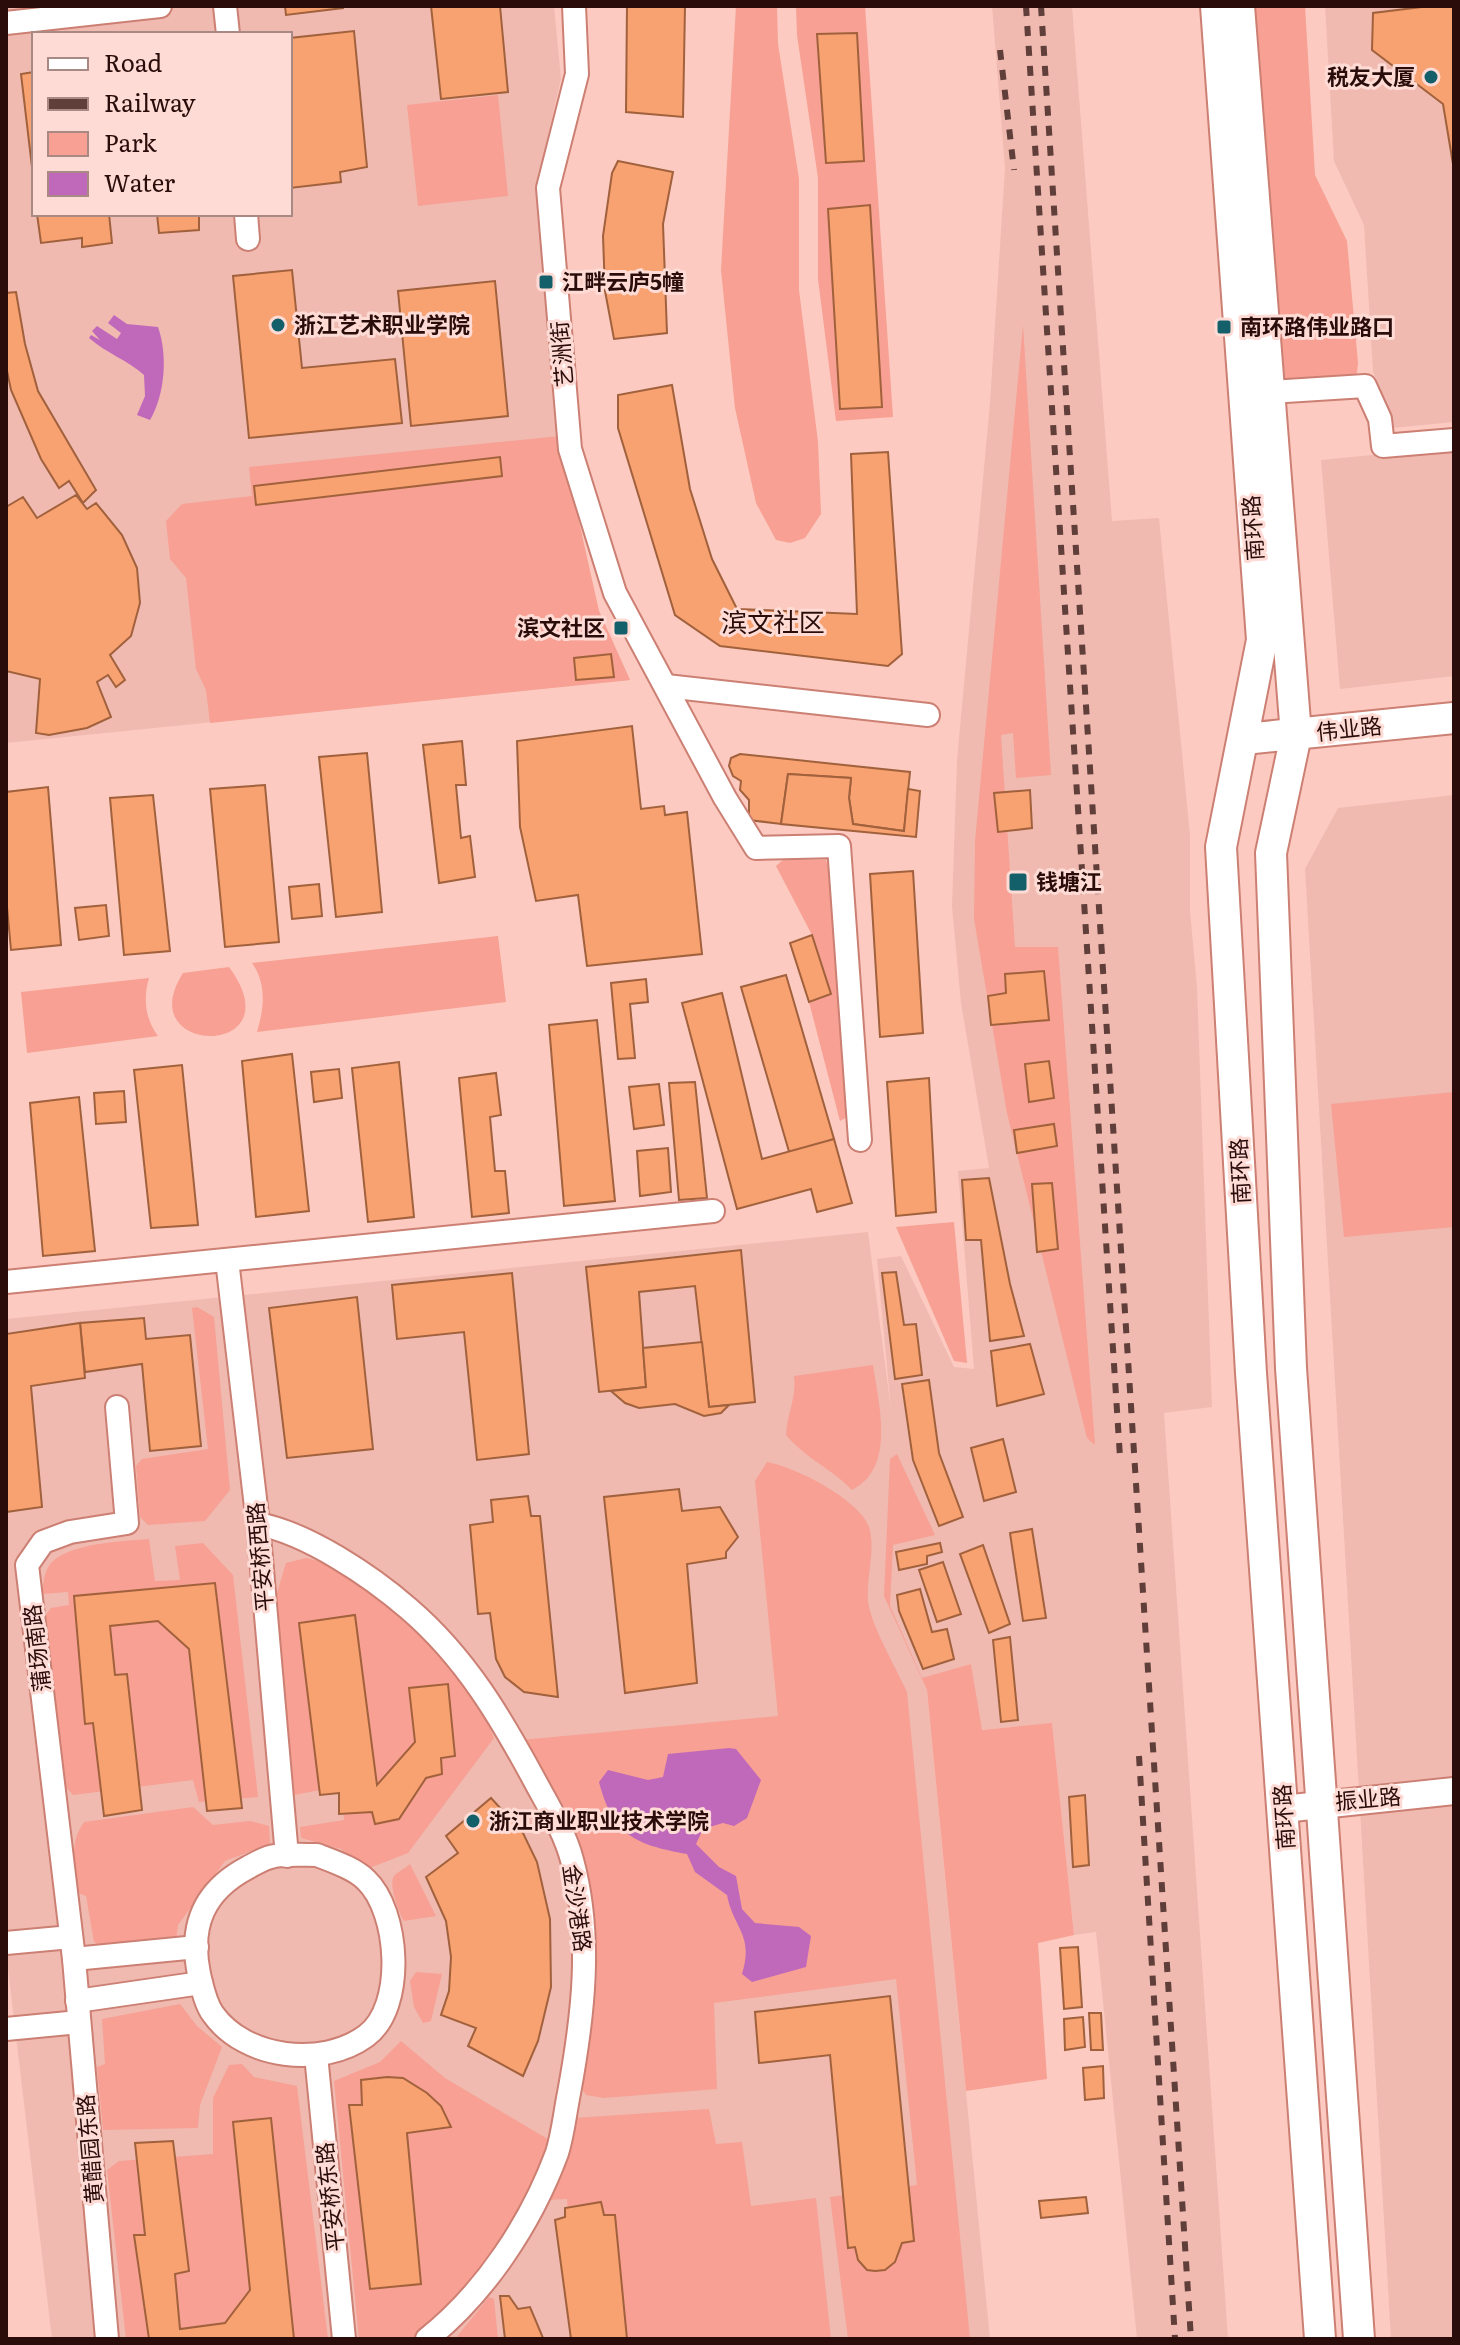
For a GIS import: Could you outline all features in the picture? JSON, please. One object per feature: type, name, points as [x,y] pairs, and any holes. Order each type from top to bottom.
[{"type":"main road","name":"南环路","points":[[1216,6],[1262,640],[1221,847],[1251,1373],[1320,2339]]},
{"type":"main road","name":"南环路","points":[[1239,6],[1296,735],[1271,853],[1291,1368],[1359,2339]]},
{"type":"main road","name":"伟业路","points":[[1244,739],[1454,718]]},
{"type":"street","points":[[6,23],[160,6]]},
{"type":"street","points":[[225,6],[228,32]]},
{"type":"street","name":"艺洲街","points":[[574,6],[577,74],[548,188],[570,449],[615,593],[756,848],[839,846],[860,1140]]},
{"type":"street","points":[[246,216],[248,239]]},
{"type":"street","points":[[1270,392],[1365,386],[1380,419],[1383,446],[1454,440]]},
{"type":"street","points":[[666,686],[928,715]]},
{"type":"street","points":[[6,1282],[713,1211]]},
{"type":"street","name":"平安桥西路","points":[[227,1260],[258,1524],[287,1856]]},
{"type":"street","name":"蒲场南路","points":[[72,1948],[27,1565],[43,1542],[70,1532],[127,1523],[117,1407]]},
{"type":"street","name":"金沙港路","points":[[258,1524],[280,1528],[384,1588],[442,1638],[495,1707],[555,1818],[572,1859],[585,1955],[581,2031],[557,2151],[536,2198],[491,2274],[427,2339]]},
{"type":"street","name":"振业路","points":[[1283,1809],[1454,1791]]},
{"type":"street","points":[[317,1855],[365,1879],[382,1905],[391,1931],[394,1975],[382,2013],[369,2034],[349,2046],[316,2055],[268,2049],[233,2034],[212,2013],[201,1983],[197,1947],[198,1926],[211,1893],[253,1865],[273,1856],[317,1855]]},
{"type":"street","points":[[6,1943],[72,1948],[197,1947]]},
{"type":"street","name":"黄醋园东路","points":[[72,1948],[107,2339]]},
{"type":"street","points":[[6,2029],[201,1983]]},
{"type":"street","name":"平安桥东路","points":[[316,2055],[344,2339]]},
{"type":"shaded area","name":"浙江艺术职业学院","points":[[6,6],[554,6],[561,79],[537,183],[561,450],[599,611],[630,680],[6,743]]},
{"type":"shaded area","name":"浙江商业职业技术学院","points":[[992,6],[1072,6],[1112,521],[1159,518],[1190,835],[1190,911],[1197,987],[1212,1407],[1164,1413],[1228,2339],[1137,2339],[1096,1932],[1074,1935],[1052,1724],[981,1730],[971,1664],[922,1679],[927,1690],[990,2339],[52,2339],[6,1952],[6,1319],[868,1232],[891,1410],[877,1259],[901,1256],[954,1367],[974,1369],[958,1171],[989,1168],[961,1003],[952,907],[957,760],[990,403],[1005,168]]},
{"type":"shaded area","points":[[1325,6],[1454,6],[1454,422],[1392,428],[1373,371],[1364,225],[1334,161]]},
{"type":"shaded area","points":[[1454,447],[1454,676],[1340,689],[1321,460]]},
{"type":"shaded area","points":[[1454,795],[1454,2339],[1391,2339],[1305,869],[1338,808]]},
{"type":"green space","points":[[736,6],[777,6],[778,44],[799,179],[799,290],[818,442],[821,514],[805,538],[790,543],[776,540],[756,503],[735,408],[721,270]]},
{"type":"green space","points":[[796,6],[865,6],[893,417],[836,421],[818,279],[818,178],[797,35]]},
{"type":"green space","points":[[1254,6],[1305,6],[1315,175],[1347,241],[1358,363],[1357,373],[1344,384],[1285,380]]},
{"type":"green space","points":[[498,95],[508,196],[418,206],[407,105]]},
{"type":"green space","points":[[1023,325],[1051,775],[1016,778],[1013,733],[1001,735],[1015,947],[1058,947],[1095,1445],[1087,1438],[1007,1113],[974,919],[975,841]]},
{"type":"green space","points":[[560,436],[599,611],[630,680],[210,723],[206,690],[196,669],[186,578],[170,559],[166,521],[182,504],[252,496],[249,467]]},
{"type":"green space","points":[[784,859],[826,860],[830,872],[847,1117],[840,1121],[809,1002],[831,994],[812,935],[776,866]]},
{"type":"green space","points":[[498,936],[506,1002],[257,1032],[263,997],[260,979],[252,963]]},
{"type":"green space","points":[[229,967],[244,997],[243,1019],[230,1031],[211,1036],[192,1032],[177,1020],[172,1001],[183,973]]},
{"type":"green space","points":[[149,978],[146,1008],[158,1036],[27,1053],[21,992]]},
{"type":"green space","points":[[1454,1092],[1454,1227],[1344,1237],[1331,1104]]},
{"type":"green space","points":[[954,1222],[967,1363],[954,1361],[896,1227]]},
{"type":"green space","points":[[197,1307],[214,1317],[230,1490],[205,1521],[148,1525],[140,1517],[136,1466],[142,1459],[208,1449],[192,1308]]},
{"type":"green space","points":[[873,1365],[881,1417],[880,1452],[866,1480],[852,1490],[786,1435],[794,1376]]},
{"type":"green space","points":[[897,1454],[935,1535],[893,1545],[890,1606],[922,1678],[971,1664],[982,1730],[1052,1723],[1074,1935],[1038,1943],[1047,2079],[966,2091],[927,1690],[884,1596],[890,1459]]},
{"type":"green space","points":[[767,1462],[793,1470],[840,1495],[863,1516],[869,1527],[872,1545],[868,1592],[870,1610],[907,1692],[970,2339],[848,2339],[830,2197],[917,2185],[896,1979],[714,2003],[717,2089],[604,2098],[586,2095],[578,2082],[593,2018],[596,1984],[597,1950],[589,1882],[569,1818],[521,1740],[778,1716],[755,1481]]},
{"type":"green space","points":[[149,1539],[155,1581],[180,1580],[175,1546],[203,1543],[233,1575],[258,1797],[199,1802],[193,1780],[73,1795],[62,1783],[44,1617],[51,1608],[69,1605],[68,1592],[42,1594],[45,1574],[51,1563],[71,1551],[97,1544]]},
{"type":"green space","points":[[306,1558],[333,1567],[361,1583],[417,1628],[465,1684],[494,1738],[408,1853],[367,1869],[341,1849],[301,1838],[300,1827],[344,1820],[341,1786],[294,1795],[276,1596],[286,1563]]},
{"type":"green space","points":[[193,1807],[213,1825],[250,1821],[269,1826],[270,1844],[225,1861],[178,1925],[176,1942],[102,1946],[94,1942],[86,1896],[78,1893],[74,1865],[76,1839],[84,1822]]},
{"type":"green space","points":[[410,1864],[436,1916],[404,1921],[402,1917],[392,1885],[395,1874]]},
{"type":"green space","points":[[416,1972],[442,1974],[431,2021],[423,2023],[414,2007],[410,1981]]},
{"type":"green space","points":[[180,2004],[197,2026],[222,2047],[200,2105],[198,2128],[103,2130],[97,2067],[105,2064],[102,2019]]},
{"type":"green space","points":[[401,2041],[445,2078],[551,2141],[534,2188],[488,2268],[414,2339],[359,2339],[334,2081],[380,2062]]},
{"type":"green space","points":[[242,2064],[254,2077],[297,2086],[328,2339],[126,2339],[107,2170],[119,2161],[213,2154],[213,2098],[229,2065]]},
{"type":"green space","points":[[709,2109],[716,2144],[742,2142],[751,2206],[816,2198],[831,2339],[577,2339],[567,2199],[547,2200],[574,2118]]},
{"type":"green space","points":[[489,2297],[494,2299],[498,2339],[455,2339]]},
{"type":"water","points":[[114,315],[127,324],[158,327],[163,350],[162,387],[150,420],[137,415],[145,396],[144,375],[89,338],[91,335],[100,340],[92,331],[97,326],[117,339],[121,333],[108,323]]},
{"type":"water","points":[[736,1749],[761,1780],[747,1818],[734,1826],[723,1823],[703,1829],[696,1844],[719,1867],[736,1876],[742,1909],[755,1923],[799,1927],[811,1936],[806,1967],[752,1982],[742,1974],[746,1950],[727,1895],[695,1872],[687,1854],[654,1847],[630,1835],[612,1815],[599,1782],[608,1770],[648,1780],[663,1777],[668,1754]]},
{"type":"building","points":[[285,6],[343,6],[343,8],[286,15]]},
{"type":"building","points":[[431,6],[500,6],[508,92],[441,99]]},
{"type":"building","points":[[627,6],[685,6],[683,117],[626,112]]},
{"type":"building","name":"税友大厦","points":[[1454,6],[1454,170],[1443,104],[1372,50],[1373,13]]},
{"type":"building","points":[[354,31],[367,167],[340,172],[341,182],[292,188],[292,38]]},
{"type":"building","points":[[857,33],[864,161],[826,163],[817,34]]},
{"type":"building","points":[[32,72],[32,167],[21,74]]},
{"type":"building","points":[[618,161],[673,172],[663,224],[667,333],[614,339],[605,291],[603,236],[612,173]]},
{"type":"building","points":[[870,205],[882,407],[840,409],[828,209]]},
{"type":"building","points":[[37,216],[109,216],[112,243],[82,247],[82,238],[41,243]]},
{"type":"building","points":[[157,216],[199,216],[199,230],[159,233]]},
{"type":"building","points":[[292,270],[302,368],[395,359],[402,423],[249,438],[233,276]]},
{"type":"building","points":[[495,281],[508,416],[411,426],[398,291]]},
{"type":"building","points":[[16,292],[25,344],[38,391],[96,490],[83,503],[69,481],[59,488],[41,459],[11,390],[6,366],[6,293]]},
{"type":"building","points":[[672,385],[690,489],[712,559],[737,609],[857,614],[851,454],[888,452],[902,654],[888,666],[720,646],[675,615],[618,428],[618,395]]},
{"type":"building","points":[[500,457],[502,476],[256,505],[254,486]]},
{"type":"building","points":[[76,495],[87,509],[96,503],[122,535],[137,568],[140,603],[131,636],[110,655],[125,680],[116,687],[108,675],[97,682],[111,717],[87,728],[49,735],[36,733],[40,679],[6,671],[6,507],[23,497],[37,518]]},
{"type":"building","points":[[611,654],[614,677],[576,680],[574,658]]},
{"type":"building","points":[[632,726],[641,809],[664,806],[665,815],[687,812],[702,954],[587,966],[578,895],[536,901],[520,827],[517,741]]},
{"type":"building","points":[[462,741],[466,785],[456,785],[461,838],[470,836],[475,877],[439,883],[423,745]]},
{"type":"building","points":[[367,753],[382,912],[336,917],[319,757]]},
{"type":"building","points":[[740,754],[910,772],[904,831],[853,824],[849,798],[851,778],[788,774],[781,824],[749,820],[749,800],[740,790],[741,781],[733,776],[729,766],[731,758]]},
{"type":"building","points":[[788,774],[851,778],[849,798],[853,824],[904,831],[908,789],[920,791],[916,837],[781,824]]},
{"type":"building","points":[[265,785],[279,942],[225,947],[210,789]]},
{"type":"building","points":[[48,787],[61,945],[11,950],[6,896],[6,792]]},
{"type":"building","points":[[1030,790],[1032,828],[998,832],[994,793]]},
{"type":"building","points":[[153,795],[170,951],[124,955],[110,798]]},
{"type":"building","points":[[913,871],[923,1033],[880,1037],[870,874]]},
{"type":"building","points":[[319,884],[322,916],[292,919],[289,887]]},
{"type":"building","points":[[106,905],[109,936],[79,940],[75,908]]},
{"type":"building","points":[[812,935],[831,994],[809,1002],[790,943]]},
{"type":"building","points":[[1044,971],[1049,1020],[991,1025],[988,996],[1006,993],[1005,974]]},
{"type":"building","points":[[786,975],[834,1139],[790,1155],[741,987]]},
{"type":"building","points":[[646,979],[648,1002],[630,1004],[635,1058],[618,1059],[611,983]]},
{"type":"building","points":[[722,993],[762,1159],[834,1139],[852,1203],[817,1212],[811,1189],[737,1209],[682,1003]]},
{"type":"building","points":[[597,1020],[615,1201],[564,1206],[549,1025]]},
{"type":"building","points":[[292,1054],[309,1211],[256,1217],[242,1061]]},
{"type":"building","points":[[1049,1061],[1054,1098],[1029,1102],[1025,1064]]},
{"type":"building","points":[[399,1062],[414,1217],[368,1222],[352,1068]]},
{"type":"building","points":[[182,1065],[198,1225],[151,1228],[134,1070]]},
{"type":"building","points":[[339,1069],[342,1098],[314,1102],[311,1072]]},
{"type":"building","points":[[496,1073],[501,1115],[490,1117],[495,1171],[505,1171],[509,1213],[472,1217],[459,1078]]},
{"type":"building","points":[[929,1078],[936,1212],[896,1216],[887,1082]]},
{"type":"building","points":[[695,1082],[707,1198],[679,1200],[669,1083]]},
{"type":"building","points":[[659,1084],[664,1125],[634,1129],[629,1087]]},
{"type":"building","points":[[124,1091],[126,1122],[96,1124],[94,1093]]},
{"type":"building","points":[[79,1097],[95,1251],[43,1256],[30,1103]]},
{"type":"building","points":[[1054,1124],[1057,1146],[1017,1153],[1014,1130]]},
{"type":"building","points":[[668,1148],[671,1192],[640,1196],[637,1151]]},
{"type":"building","points":[[989,1178],[1010,1284],[1024,1336],[990,1341],[981,1240],[966,1240],[962,1180]]},
{"type":"building","points":[[1052,1183],[1058,1249],[1037,1252],[1032,1184]]},
{"type":"building","points":[[741,1250],[755,1402],[709,1407],[695,1286],[639,1292],[646,1387],[599,1392],[586,1267]]},
{"type":"building","points":[[896,1272],[904,1325],[916,1324],[922,1375],[895,1379],[882,1273]]},
{"type":"building","points":[[512,1273],[529,1454],[477,1460],[464,1332],[397,1339],[392,1285]]},
{"type":"building","points":[[357,1297],[373,1449],[287,1458],[269,1308]]},
{"type":"building","points":[[144,1318],[146,1339],[190,1335],[201,1446],[150,1451],[142,1364],[85,1372],[80,1323]]},
{"type":"building","points":[[80,1323],[85,1378],[31,1386],[42,1507],[6,1512],[6,1334]]},
{"type":"building","points":[[702,1342],[709,1407],[729,1405],[721,1413],[704,1416],[675,1404],[639,1408],[625,1403],[611,1391],[646,1387],[643,1348]]},
{"type":"building","points":[[1030,1344],[1044,1394],[997,1406],[991,1351]]},
{"type":"building","points":[[929,1380],[939,1453],[963,1517],[939,1526],[913,1460],[902,1384]]},
{"type":"building","points":[[1003,1439],[1016,1492],[984,1501],[971,1448]]},
{"type":"building","points":[[679,1489],[682,1511],[720,1507],[738,1537],[726,1552],[726,1558],[687,1564],[697,1683],[625,1693],[604,1497]]},
{"type":"building","points":[[528,1496],[531,1516],[540,1516],[558,1697],[524,1692],[505,1677],[496,1659],[490,1613],[478,1614],[470,1525],[493,1522],[491,1500]]},
{"type":"building","points":[[1032,1529],[1046,1618],[1023,1621],[1010,1533]]},
{"type":"building","points":[[940,1543],[942,1552],[927,1556],[927,1564],[899,1570],[896,1552]]},
{"type":"building","points":[[983,1545],[1010,1624],[989,1633],[960,1554]]},
{"type":"building","points":[[943,1562],[961,1614],[937,1622],[919,1570]]},
{"type":"building","points":[[215,1583],[242,1808],[207,1811],[189,1649],[158,1621],[110,1626],[115,1675],[127,1674],[142,1810],[104,1816],[93,1723],[85,1724],[74,1596]]},
{"type":"building","points":[[920,1589],[932,1632],[947,1629],[954,1659],[923,1669],[899,1611],[897,1595]]},
{"type":"building","points":[[355,1615],[377,1785],[415,1742],[409,1688],[448,1684],[455,1756],[441,1758],[442,1774],[426,1778],[399,1819],[375,1824],[372,1812],[339,1814],[339,1793],[320,1795],[299,1623]]},
{"type":"building","points":[[1010,1637],[1018,1720],[1001,1722],[993,1640]]},
{"type":"building","points":[[1085,1795],[1089,1865],[1073,1867],[1069,1797]]},
{"type":"building","points":[[491,1798],[523,1833],[537,1862],[550,1919],[551,1987],[538,2041],[523,2076],[468,2046],[476,2028],[441,2015],[449,1991],[451,1957],[446,1921],[426,1877],[458,1853],[446,1836]]},
{"type":"building","points":[[1078,1947],[1082,2007],[1064,2009],[1060,1948]]},
{"type":"building","points":[[890,1996],[914,2241],[902,2243],[895,2262],[885,2270],[875,2271],[867,2270],[858,2260],[855,2247],[848,2248],[830,2055],[759,2063],[755,2012]]},
{"type":"building","points":[[1089,2013],[1101,2013],[1103,2050],[1091,2050]]},
{"type":"building","points":[[1083,2017],[1085,2047],[1065,2050],[1064,2019]]},
{"type":"building","points":[[1103,2066],[1104,2098],[1085,2100],[1083,2068]]},
{"type":"building","points":[[403,2078],[427,2093],[441,2106],[451,2127],[407,2133],[421,2284],[370,2289],[349,2105],[362,2105],[361,2080]]},
{"type":"building","points":[[271,2118],[294,2339],[149,2339],[134,2235],[145,2235],[135,2143],[173,2141],[189,2271],[175,2274],[180,2329],[225,2323],[250,2290],[233,2122]]},
{"type":"building","points":[[1086,2197],[1088,2213],[1041,2218],[1039,2201]]},
{"type":"building","points":[[601,2202],[604,2215],[615,2215],[627,2339],[571,2339],[555,2220],[565,2217],[565,2208]]},
{"type":"building","points":[[500,2296],[509,2296],[518,2309],[530,2307],[543,2338],[571,2339],[505,2339]]},
{"type":"railway","points":[[1026,6],[1120,1457]]},
{"type":"railway","points":[[1041,6],[1191,2339]]},
{"type":"railway","points":[[1000,50],[1014,170]]},
{"type":"railway","points":[[1139,1756],[1175,2339]]},
{"type":"place","name":"税友大厦","points":[[1431,77]]},
{"type":"place","name":"江畔云庐5幢","points":[[546,282]]},
{"type":"place","name":"浙江艺术职业学院","points":[[278,325]]},
{"type":"place","name":"南环路伟业路口","points":[[1224,327]]},
{"type":"place","name":"滨文社区","points":[[621,628]]},
{"type":"place","name":"钱塘江","points":[[1018,882]]},
{"type":"place","name":"浙江商业职业技术学院","points":[[473,1821]]},
{"type":"district","name":"滨文社区","points":[[773,623]]}]
